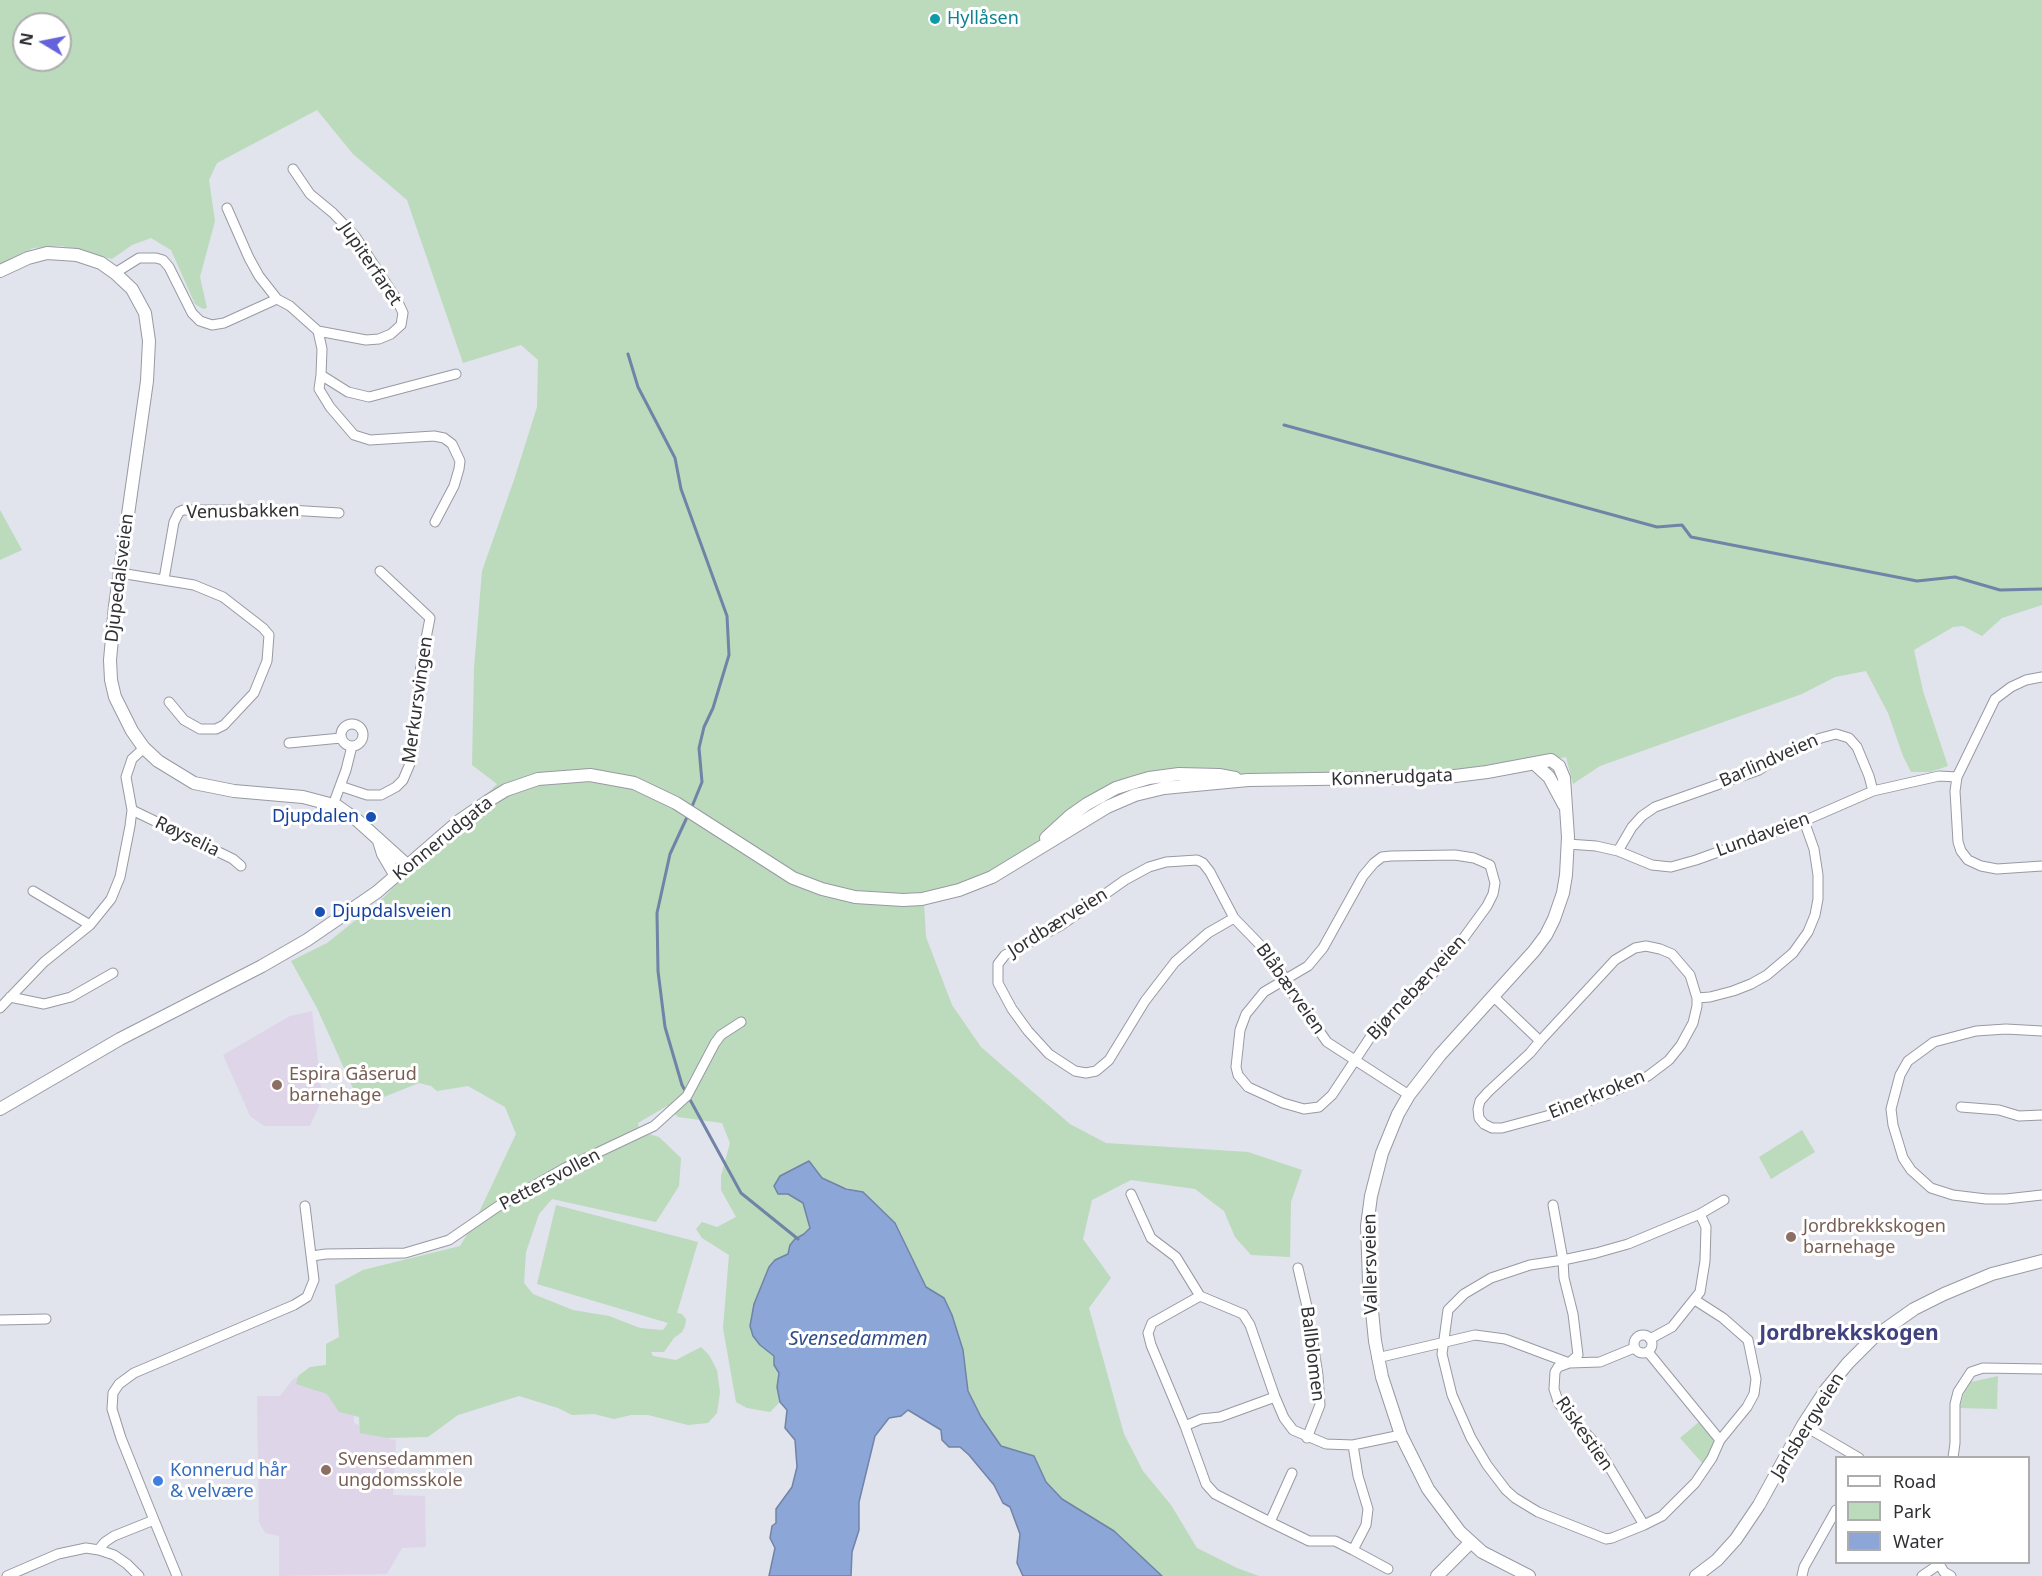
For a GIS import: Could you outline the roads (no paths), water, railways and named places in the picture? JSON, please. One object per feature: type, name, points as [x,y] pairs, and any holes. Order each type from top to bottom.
[{"type":"main road","name":"Djupedalsveien","points":[[0,271],[28,258],[56,253],[89,258],[115,273],[138,297],[145,313],[149,341],[147,381],[111,644],[111,680],[125,721],[144,748],[167,768],[194,783],[234,791],[303,797],[333,805],[357,820],[408,866]]},
{"type":"main road","name":"Konnerudgata","points":[[0,1109],[120,1039],[262,966],[307,940],[365,902],[459,821],[506,790],[538,779],[569,775],[604,776],[642,786],[676,803],[793,878],[822,889],[855,897],[903,900],[922,899],[959,890],[992,877],[1107,807],[1135,795],[1171,787],[1248,780],[1468,776],[1535,764],[1549,777],[1565,806]]},
{"type":"main road","name":"Vallersveien","points":[[1470,1543],[1440,1508],[1422,1477],[1401,1435],[1389,1402],[1377,1358],[1368,1272],[1369,1209],[1382,1153],[1398,1114],[1409,1095],[1440,1055],[1534,951],[1554,919],[1565,884],[1568,844],[1565,806]]},
{"type":"main road","name":"Djupedalsveien","points":[[379,841],[383,854],[396,876]]},
{"type":"main road","name":"Konnerudgata","points":[[0,1118],[45,1084]]},
{"type":"main road","name":"Jarlsbergveien","points":[[1696,1576],[1718,1560],[1736,1539],[1759,1505],[1803,1425],[1825,1391],[1874,1338],[1928,1301],[1965,1284],[1992,1274],[2042,1261]]},
{"type":"main road","points":[[1437,1576],[1470,1543],[1494,1559],[1529,1576]]},
{"type":"street","name":"Jupiterfaret","points":[[293,169],[310,194],[333,213],[355,236],[403,313],[401,325],[391,334],[379,339],[366,340],[318,331]]},
{"type":"street","points":[[227,208],[254,267],[277,299],[290,306],[318,331],[322,349],[319,389],[330,407],[354,435],[370,440],[434,436],[444,438],[452,444],[460,460],[459,469],[454,486],[435,522]]},
{"type":"street","points":[[115,273],[139,258],[163,260],[169,267],[192,313],[200,321],[212,325],[224,323],[277,299]]},
{"type":"street","points":[[321,375],[348,392],[369,398],[456,374]]},
{"type":"street","name":"Venusbakken","points":[[164,579],[174,522],[179,512],[183,510],[289,510],[339,513]]},
{"type":"street","name":"Merkursvingen","points":[[340,786],[367,795],[381,795],[396,787],[403,780],[413,752],[421,664],[430,618],[380,571]]},
{"type":"street","points":[[120,573],[194,585],[223,597],[269,635],[267,661],[254,693],[224,725],[216,729],[205,730],[194,726],[184,720],[169,702]]},
{"type":"street","points":[[2042,676],[2011,687],[1995,699],[1957,777],[1955,791],[1958,842],[1960,851],[1968,860],[1981,866],[1997,869],[2042,866]]},
{"type":"street","points":[[355,723],[360,726],[364,736],[362,741],[352,746],[347,745],[341,738],[344,727],[355,723]]},
{"type":"street","name":"Barlindveien","points":[[1618,850],[1632,827],[1655,807],[1759,770],[1789,750],[1836,734],[1849,738],[1857,747],[1873,792]]},
{"type":"street","points":[[289,743],[341,738]]},
{"type":"street","points":[[333,805],[352,746]]},
{"type":"street","points":[[0,1008],[44,962],[90,925],[111,899],[120,877],[132,810],[126,777],[132,759],[144,748]]},
{"type":"street","name":"Lundaveien","points":[[1568,844],[1618,850],[1652,865],[1671,867],[1804,821],[1873,792],[1939,777],[1957,777]]},
{"type":"street","name":"Røyselia","points":[[132,810],[233,859],[241,866]]},
{"type":"street","points":[[1697,998],[1733,991],[1767,975],[1793,953],[1808,932],[1818,899],[1818,875],[1814,849],[1804,821]]},
{"type":"street","name":"Bjørnebærveien","points":[[1286,980],[1308,966],[1323,948],[1364,876],[1374,862],[1382,857],[1455,855],[1474,858],[1490,865],[1495,883],[1487,906],[1460,943],[1419,989],[1377,1027],[1354,1060]]},
{"type":"street","name":"Jordbærveien","points":[[1197,860],[1203,863],[1219,886],[1234,918],[1208,933],[1175,962],[1145,1000],[1109,1060],[1096,1071],[1086,1073],[1075,1071],[1048,1054],[1017,1017],[998,983],[999,964],[1005,955],[1060,926],[1125,880],[1149,867],[1166,862],[1197,860]]},
{"type":"street","points":[[33,891],[90,925]]},
{"type":"street","name":"Blåbærveien","points":[[1234,918],[1266,951],[1327,1042],[1409,1095]]},
{"type":"street","name":"Einerkroken","points":[[1646,946],[1672,954],[1689,975],[1697,998],[1693,1023],[1681,1045],[1669,1060],[1648,1076],[1561,1112],[1502,1128],[1492,1128],[1484,1124],[1479,1118],[1480,1101],[1540,1041],[1615,960],[1635,948],[1646,946]]},
{"type":"street","points":[[10,997],[44,1004],[71,997],[113,973]]},
{"type":"street","points":[[1286,980],[1264,992],[1246,1014],[1240,1030],[1236,1058],[1236,1067],[1242,1081],[1248,1087],[1283,1103],[1311,1109],[1319,1107],[1332,1095],[1354,1060]]},
{"type":"street","points":[[1494,997],[1540,1041]]},
{"type":"street","name":"Pettersvollen","points":[[312,1256],[405,1253],[449,1240],[497,1207],[565,1168],[654,1126],[687,1096],[721,1035],[741,1022]]},
{"type":"street","points":[[2042,1031],[2006,1029],[1976,1031],[1934,1042],[1904,1068],[1895,1089],[1891,1109],[1893,1125],[1903,1158],[1920,1179],[1931,1188],[1953,1195],[1986,1199],[2042,1196]]},
{"type":"street","points":[[1961,1107],[1999,1110],[2019,1116],[2042,1115]]},
{"type":"street","points":[[1131,1194],[1151,1238],[1176,1257],[1200,1296],[1242,1314],[1250,1325],[1275,1397],[1284,1418],[1293,1430],[1326,1444],[1353,1445],[1401,1435]]},
{"type":"street","points":[[1695,1300],[1724,1318],[1748,1340],[1756,1379],[1754,1394],[1747,1407],[1720,1440],[1712,1458],[1695,1483],[1662,1516],[1606,1539],[1538,1512],[1506,1490],[1486,1465],[1459,1414],[1445,1368],[1442,1354],[1443,1342],[1448,1310],[1453,1303],[1474,1287],[1491,1278],[1515,1269],[1628,1244],[1700,1214],[1724,1200]]},
{"type":"street","points":[[1553,1205],[1563,1260]]},
{"type":"street","points":[[177,1576],[121,1438],[112,1408],[112,1393],[134,1372],[303,1300],[309,1294],[314,1280],[305,1206]]},
{"type":"street","points":[[1650,1339],[1672,1328],[1700,1292],[1705,1261],[1706,1227],[1700,1214]]},
{"type":"street","name":"Riskestien","points":[[1563,1260],[1578,1355],[1569,1364],[1558,1367],[1555,1372],[1554,1389],[1559,1404],[1595,1443],[1644,1525]]},
{"type":"street","name":"Ballblomen","points":[[1299,1269],[1310,1322],[1320,1405],[1307,1437]]},
{"type":"street","points":[[1200,1296],[1152,1323],[1148,1333],[1206,1484],[1215,1494],[1309,1541],[1335,1541],[1388,1569]]},
{"type":"street","points":[[0,1320],[46,1319]]},
{"type":"street","points":[[1377,1358],[1475,1335],[1504,1339],[1569,1364],[1600,1362],[1634,1348]]},
{"type":"street","points":[[1639,1335],[1646,1335],[1650,1339],[1652,1347],[1648,1352],[1640,1353],[1634,1348],[1635,1339],[1639,1335]]},
{"type":"street","points":[[1648,1352],[1720,1440]]},
{"type":"street","points":[[1953,1456],[1955,1404],[1958,1392],[1971,1372],[1983,1368],[2042,1369]]},
{"type":"street","points":[[1185,1426],[1201,1419],[1229,1414],[1275,1397]]},
{"type":"street","points":[[1803,1425],[1855,1456]]},
{"type":"street","points":[[1353,1445],[1358,1476],[1368,1509],[1366,1525],[1353,1550]]},
{"type":"street","points":[[1270,1522],[1292,1473]]},
{"type":"street","points":[[1802,1576],[1804,1567],[1835,1512]]},
{"type":"street","points":[[99,1550],[114,1536],[154,1520]]},
{"type":"street","points":[[7,1576],[69,1550],[86,1548],[99,1550],[120,1559],[139,1576]]},
{"type":"street","points":[[1922,1576],[1938,1564],[1944,1572],[1951,1576]]},
{"type":"water","name":"Svensedammen","points":[[809,1161],[822,1178],[846,1189],[863,1192],[895,1223],[926,1287],[944,1298],[963,1350],[968,1391],[981,1417],[1001,1446],[1034,1456],[1046,1482],[1062,1499],[1114,1531],[1162,1576],[1023,1576],[1017,1563],[1020,1534],[1010,1507],[1003,1503],[994,1485],[969,1455],[960,1447],[949,1447],[942,1440],[941,1430],[908,1410],[901,1416],[889,1418],[875,1436],[859,1502],[859,1530],[852,1552],[851,1576],[769,1576],[775,1548],[770,1538],[772,1526],[776,1523],[776,1509],[792,1487],[797,1467],[795,1440],[785,1428],[787,1410],[780,1402],[777,1387],[779,1373],[774,1365],[774,1356],[760,1345],[753,1336],[750,1326],[754,1304],[769,1267],[775,1260],[788,1254],[790,1245],[795,1239],[810,1228],[803,1203],[788,1194],[778,1194],[774,1186],[780,1176]]},
{"type":"waterway","points":[[628,354],[638,387],[675,458],[681,489],[727,616],[729,655],[713,708],[704,727],[699,748],[702,782],[691,809]]},
{"type":"waterway","points":[[1284,425],[1657,527],[1682,525],[1691,537],[1917,581],[1955,577],[2000,590],[2042,589]]},
{"type":"waterway","points":[[688,815],[670,854],[657,913],[658,971],[665,1027],[682,1085],[741,1193],[798,1239]]},
{"type":"place","name":"Hyllåsen","points":[[935,19]]},
{"type":"place","name":"Djupdalen","points":[[371,817]]},
{"type":"place","name":"Djupdalsveien","points":[[320,912]]},
{"type":"place","name":"Espira Gåserud barnehage","points":[[277,1085]]},
{"type":"place","name":"Jordbrekkskogen barnehage","points":[[1791,1237]]},
{"type":"place","name":"Svensedammen ungdomsskole","points":[[326,1470]]},
{"type":"place","name":"Konnerud hår & velvære","points":[[158,1481]]},
{"type":"district","name":"Jordbrekkskogen","points":[[1849,1334]]}]
